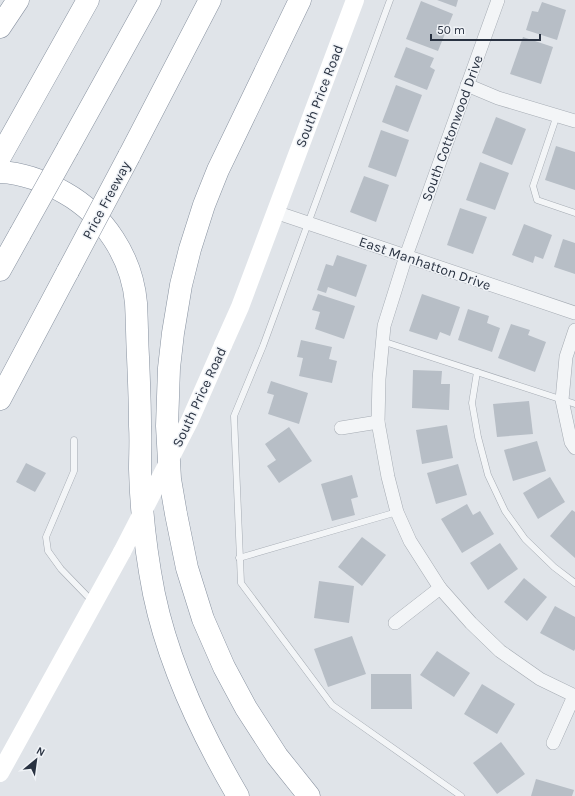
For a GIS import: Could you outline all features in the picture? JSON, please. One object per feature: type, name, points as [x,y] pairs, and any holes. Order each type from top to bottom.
[{"type":"highway","points":[[0,27],[18,0]]},
{"type":"highway","points":[[0,156],[88,0]]},
{"type":"highway","points":[[0,270],[150,0]]},
{"type":"highway","name":"Price Freeway","points":[[0,399],[210,0]]},
{"type":"highway","points":[[300,0],[218,170],[204,205],[190,248],[181,285],[172,340],[169,368],[167,426],[170,479],[176,514],[187,568],[203,619],[224,667],[246,708],[277,756],[309,796]]},
{"type":"highway","points":[[0,172],[29,177],[55,187],[75,199],[92,212],[107,229],[125,262],[136,302],[140,476],[146,544],[154,594],[166,639],[198,723],[238,796]]},
{"type":"main road","name":"South Price Road","points":[[0,773],[122,552],[190,420],[240,306],[355,0]]},
{"type":"street","name":"South Cottonwood Drive","points":[[498,0],[406,256],[384,326],[379,379],[378,422],[396,512],[410,541],[440,588],[471,623],[500,651],[540,679],[575,696]]},
{"type":"street","points":[[467,85],[498,98],[575,121]]},
{"type":"street","name":"East Manhatton Drive","points":[[275,212],[575,313]]},
{"type":"street","points":[[575,330],[566,357],[562,400],[572,442],[575,448]]},
{"type":"street","points":[[341,428],[378,422]]},
{"type":"street","points":[[395,623],[440,588]]},
{"type":"street","points":[[553,743],[575,696]]},
{"type":"lane","points":[[390,0],[262,346],[234,416],[241,583],[332,705],[460,796]]},
{"type":"lane","points":[[557,115],[533,186],[537,200],[575,213]]},
{"type":"lane","points":[[382,341],[575,404]]},
{"type":"lane","points":[[477,372],[472,403],[478,437],[488,475],[505,511],[525,538],[554,567],[575,583]]},
{"type":"lane","points":[[74,440],[74,471],[46,537],[48,551],[61,569],[94,604]]},
{"type":"lane","points":[[239,558],[396,512]]},
{"type":"building","points":[[437,0],[458,0],[456,7]]},
{"type":"building","points":[[421,1],[453,14],[438,51],[406,39]]},
{"type":"building","points":[[542,2],[566,10],[557,40],[526,30],[532,11],[538,12]]},
{"type":"building","points":[[523,37],[553,47],[541,84],[510,74]]},
{"type":"building","points":[[406,47],[434,58],[430,67],[435,70],[427,90],[394,77]]},
{"type":"building","points":[[396,85],[422,95],[408,132],[382,122]]},
{"type":"building","points":[[496,117],[526,129],[512,165],[482,153]]},
{"type":"building","points":[[381,130],[409,140],[396,177],[368,167]]},
{"type":"building","points":[[556,146],[575,152],[575,190],[545,180]]},
{"type":"building","points":[[480,162],[509,173],[495,210],[466,200]]},
{"type":"building","points":[[364,176],[389,185],[376,222],[350,212]]},
{"type":"building","points":[[460,208],[487,217],[473,254],[447,245]]},
{"type":"building","points":[[524,224],[552,235],[543,259],[535,256],[533,263],[512,255]]},
{"type":"building","points":[[563,239],[575,243],[575,274],[554,267]]},
{"type":"building","points":[[337,255],[367,265],[356,297],[328,287],[326,293],[317,290],[326,264],[333,266]]},
{"type":"building","points":[[318,294],[355,306],[344,339],[315,329],[320,312],[312,310]]},
{"type":"building","points":[[422,294],[460,307],[450,336],[440,332],[437,340],[409,331]]},
{"type":"building","points":[[468,309],[489,316],[487,323],[500,328],[492,352],[458,340]]},
{"type":"building","points":[[511,324],[530,330],[528,335],[546,342],[535,372],[498,358]]},
{"type":"building","points":[[301,340],[332,347],[329,359],[337,361],[332,383],[299,376],[303,358],[297,357]]},
{"type":"building","points":[[413,370],[442,371],[441,384],[450,384],[449,410],[412,408]]},
{"type":"building","points":[[271,381],[308,393],[299,424],[268,414],[274,395],[267,393]]},
{"type":"building","points":[[529,401],[533,434],[497,437],[493,404]]},
{"type":"building","points":[[447,425],[453,458],[422,464],[416,430]]},
{"type":"building","points":[[289,427],[312,461],[279,483],[267,466],[276,460],[265,444]]},
{"type":"building","points":[[537,441],[546,471],[513,481],[504,450]]},
{"type":"building","points":[[26,463],[46,473],[35,492],[16,482]]},
{"type":"building","points":[[458,464],[467,495],[436,504],[427,473]]},
{"type":"building","points":[[352,475],[358,497],[351,499],[355,515],[332,521],[321,484]]},
{"type":"building","points":[[550,477],[565,502],[538,519],[523,493]]},
{"type":"building","points":[[467,504],[473,515],[480,511],[494,534],[462,553],[441,519]]},
{"type":"building","points":[[572,510],[575,512],[575,558],[550,536]]},
{"type":"building","points":[[362,537],[386,555],[362,586],[338,567]]},
{"type":"building","points":[[500,543],[518,569],[488,590],[470,563]]},
{"type":"building","points":[[524,578],[547,597],[527,621],[504,602]]},
{"type":"building","points":[[319,581],[354,586],[349,623],[314,618]]},
{"type":"building","points":[[555,606],[575,617],[574,651],[540,633]]},
{"type":"building","points":[[352,636],[366,674],[328,687],[314,649]]},
{"type":"building","points":[[437,651],[470,673],[454,697],[420,675]]},
{"type":"building","points":[[371,674],[411,674],[412,709],[371,709]]},
{"type":"building","points":[[482,684],[515,704],[497,734],[464,714]]},
{"type":"building","points":[[501,742],[525,774],[497,794],[473,763]]},
{"type":"building","points":[[536,779],[574,790],[572,796],[531,796]]}]
